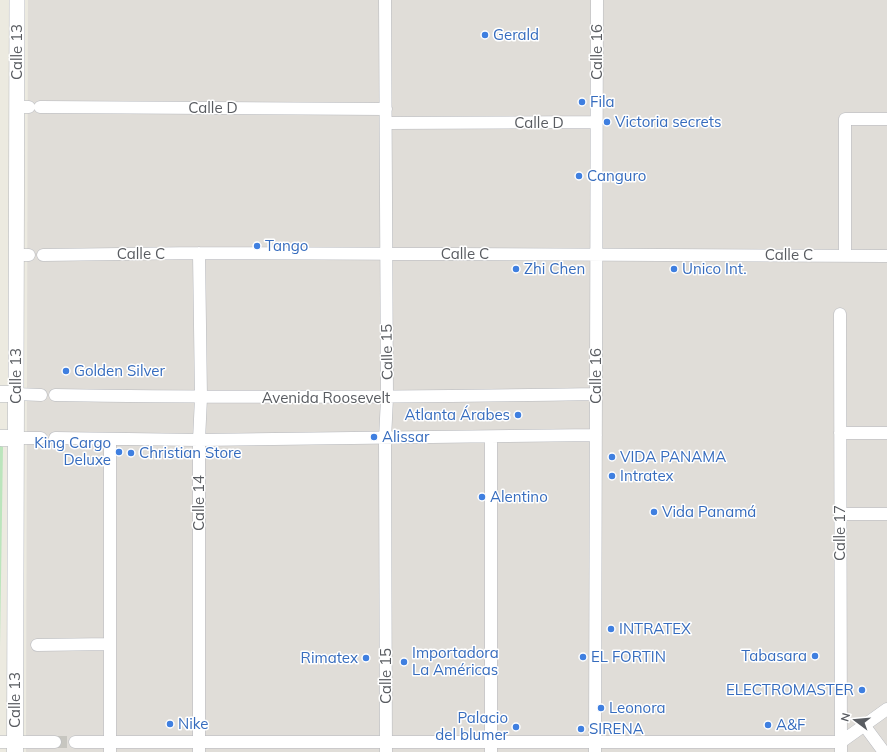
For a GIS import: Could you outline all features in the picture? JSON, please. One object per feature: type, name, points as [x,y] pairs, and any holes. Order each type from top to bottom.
[{"type":"main road","points":[[0,394],[16,394]]},
{"type":"main road","name":"Calle 13","points":[[10,745],[16,394]]},
{"type":"main road","points":[[0,438],[16,438]]},
{"type":"street","name":"Calle 13","points":[[16,394],[29,107],[17,0]]},
{"type":"street","name":"Calle 15","points":[[386,0],[386,747]]},
{"type":"street","name":"Calle 16","points":[[595,747],[597,0]]},
{"type":"street","name":"Calle D","points":[[29,107],[386,109]]},
{"type":"street","points":[[845,256],[845,119],[887,119]]},
{"type":"street","name":"Calle D","points":[[386,124],[597,122]]},
{"type":"street","name":"Calle C","points":[[43,255],[200,253],[887,256]]},
{"type":"street","name":"Calle 14","points":[[199,747],[199,440],[201,398],[200,253]]},
{"type":"street","name":"Calle 17","points":[[840,314],[841,747]]},
{"type":"street","points":[[16,394],[42,394]]},
{"type":"street","name":"Avenida Roosevelt","points":[[55,395],[201,398],[387,398],[596,394]]},
{"type":"street","points":[[840,433],[887,433]]},
{"type":"street","points":[[55,438],[199,440],[596,435]]},
{"type":"street","points":[[491,437],[491,747]]},
{"type":"street","points":[[16,438],[41,438]]},
{"type":"street","points":[[110,439],[110,747]]},
{"type":"street","points":[[840,514],[887,514]]},
{"type":"street","points":[[37,645],[110,644]]},
{"type":"street","points":[[75,742],[110,747],[841,747],[864,726],[887,709]]},
{"type":"street","points":[[864,726],[884,752]]},
{"type":"street","points":[[10,745],[55,742]]},
{"type":"shaded area","points":[[28,0],[887,0],[887,752],[26,752]]},
{"type":"green space","points":[[0,446],[3,447],[0,648]]},
{"type":"tunnel","points":[[55,742],[75,742]]},
{"type":"place","name":"Gerald","points":[[485,35]]},
{"type":"place","name":"Fila","points":[[582,102]]},
{"type":"place","name":"Victoria secrets","points":[[607,122]]},
{"type":"place","name":"Canguro","points":[[579,176]]},
{"type":"place","name":"Tango","points":[[257,246]]},
{"type":"place","name":"Zhi Chen","points":[[516,269]]},
{"type":"place","name":"Unico Int.","points":[[674,269]]},
{"type":"place","name":"Golden Silver","points":[[66,371]]},
{"type":"place","name":"Atlanta Árabes","points":[[518,415]]},
{"type":"place","name":"Alissar","points":[[374,437]]},
{"type":"place","name":"King Cargo Deluxe","points":[[119,452]]},
{"type":"place","name":"Christian Store","points":[[131,453]]},
{"type":"place","name":"VIDA PANAMA","points":[[612,457]]},
{"type":"place","name":"Intratex","points":[[612,476]]},
{"type":"place","name":"Alentino","points":[[482,497]]},
{"type":"place","name":"Vida Panamá","points":[[654,512]]},
{"type":"place","name":"INTRATEX","points":[[611,629]]},
{"type":"place","name":"Tabasara","points":[[815,656]]},
{"type":"place","name":"EL FORTIN","points":[[583,657]]},
{"type":"place","name":"Rimatex","points":[[366,658]]},
{"type":"place","name":"Importadora La Américas","points":[[404,662]]},
{"type":"place","name":"ELECTROMASTER","points":[[862,690]]},
{"type":"place","name":"Leonora","points":[[601,708]]},
{"type":"place","name":"Nike","points":[[170,724]]},
{"type":"place","name":"A&F","points":[[768,725]]},
{"type":"place","name":"Palacio del blumer","points":[[516,727]]},
{"type":"place","name":"SIRENA","points":[[581,729]]}]
